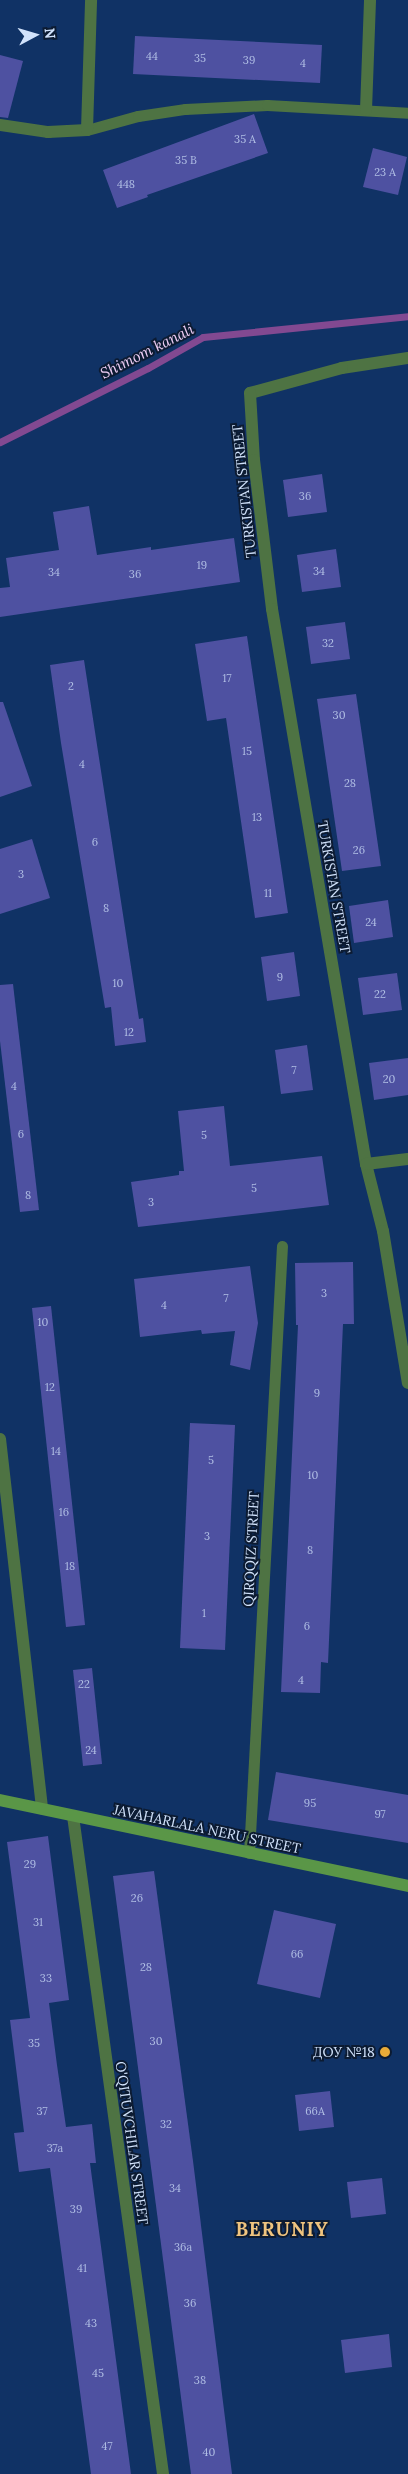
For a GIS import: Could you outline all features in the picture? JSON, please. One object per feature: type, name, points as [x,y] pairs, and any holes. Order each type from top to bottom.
[{"type":"street","points":[[0,125],[48,132],[87,130],[91,0]]},
{"type":"street","points":[[366,110],[370,0]]},
{"type":"street","name":"TURKISTAN STREET","points":[[408,358],[342,368],[250,393],[254,460],[272,609],[366,1164],[383,1231],[408,1383]]},
{"type":"street","points":[[366,1164],[408,1159]]},
{"type":"street","points":[[0,1439],[42,1809]]},
{"type":"street","name":"JAVAHARLALA NERU STREET","points":[[0,1800],[408,1886]]},
{"type":"street","name":"O'QITUVCHILAR STREET","points":[[73,1816],[163,2474]]},
{"type":"lane","points":[[87,130],[138,116],[184,109],[267,105],[408,113]]},
{"type":"lane","name":"QIRQQIZ STREET","points":[[250,1853],[282,1246]]},
{"type":"building","points":[[135,36],[322,45],[320,83],[133,74]]},
{"type":"building","points":[[0,55],[23,61],[8,118],[0,117]]},
{"type":"building","points":[[254,114],[268,153],[147,195],[148,197],[117,208],[103,170]]},
{"type":"building","points":[[373,148],[407,157],[398,195],[363,187]]},
{"type":"building","points":[[322,474],[327,512],[288,517],[283,480]]},
{"type":"building","points":[[89,506],[97,555],[151,547],[151,550],[234,538],[240,582],[0,617],[0,588],[10,587],[6,558],[59,550],[53,512]]},
{"type":"building","points":[[336,549],[341,587],[302,592],[297,555]]},
{"type":"building","points":[[345,622],[350,659],[311,664],[306,627]]},
{"type":"building","points":[[247,636],[288,913],[255,918],[226,718],[207,721],[195,644]]},
{"type":"building","points":[[84,660],[139,1019],[143,1018],[146,1042],[115,1046],[111,1007],[105,1008],[50,665]]},
{"type":"building","points":[[356,694],[381,866],[342,871],[317,699]]},
{"type":"building","points":[[0,702],[3,702],[32,786],[0,797]]},
{"type":"building","points":[[32,839],[50,898],[0,914],[0,849]]},
{"type":"building","points":[[388,900],[393,937],[354,943],[349,906]]},
{"type":"building","points":[[294,952],[300,996],[267,1001],[261,957]]},
{"type":"building","points":[[397,973],[402,1010],[363,1015],[358,978]]},
{"type":"building","points":[[13,984],[39,1210],[20,1212],[0,1041],[0,985]]},
{"type":"building","points":[[307,1045],[313,1090],[281,1094],[275,1050]]},
{"type":"building","points":[[408,1058],[408,1095],[374,1100],[369,1063]]},
{"type":"building","points":[[224,1106],[230,1166],[322,1156],[329,1205],[138,1227],[131,1182],[179,1175],[179,1171],[184,1171],[178,1111]]},
{"type":"building","points":[[353,1262],[354,1324],[343,1324],[328,1663],[321,1662],[320,1693],[281,1692],[298,1325],[296,1325],[295,1263]]},
{"type":"building","points":[[250,1266],[258,1323],[250,1370],[230,1365],[235,1331],[202,1334],[201,1330],[140,1337],[134,1279]]},
{"type":"building","points":[[51,1306],[85,1625],[66,1627],[32,1308]]},
{"type":"building","points":[[190,1423],[235,1425],[225,1650],[180,1648]]},
{"type":"building","points":[[92,1668],[102,1764],[83,1766],[73,1670]]},
{"type":"building","points":[[276,1772],[408,1795],[408,1843],[268,1820]]},
{"type":"building","points":[[48,1836],[69,2000],[49,2003],[57,2065],[66,2127],[92,2124],[96,2163],[90,2163],[131,2474],[91,2474],[50,2168],[19,2172],[14,2133],[24,2132],[10,2020],[30,2018],[7,1842]]},
{"type":"building","points":[[154,1871],[232,2474],[191,2474],[113,1876]]},
{"type":"building","points":[[274,1910],[336,1924],[320,1998],[257,1984]]},
{"type":"building","points":[[330,2091],[334,2127],[299,2131],[295,2095]]},
{"type":"building","points":[[382,2178],[386,2214],[351,2218],[347,2182]]},
{"type":"building","points":[[389,2334],[392,2367],[345,2373],[341,2340]]},
{"type":"waterway","name":"Shimom kanali","points":[[0,442],[148,368],[203,337],[408,316]]},
{"type":"place","name":"ДОУ №18","points":[[385,2052]]},
{"type":"district","name":"BERUNIY","points":[[282,2230]]}]
